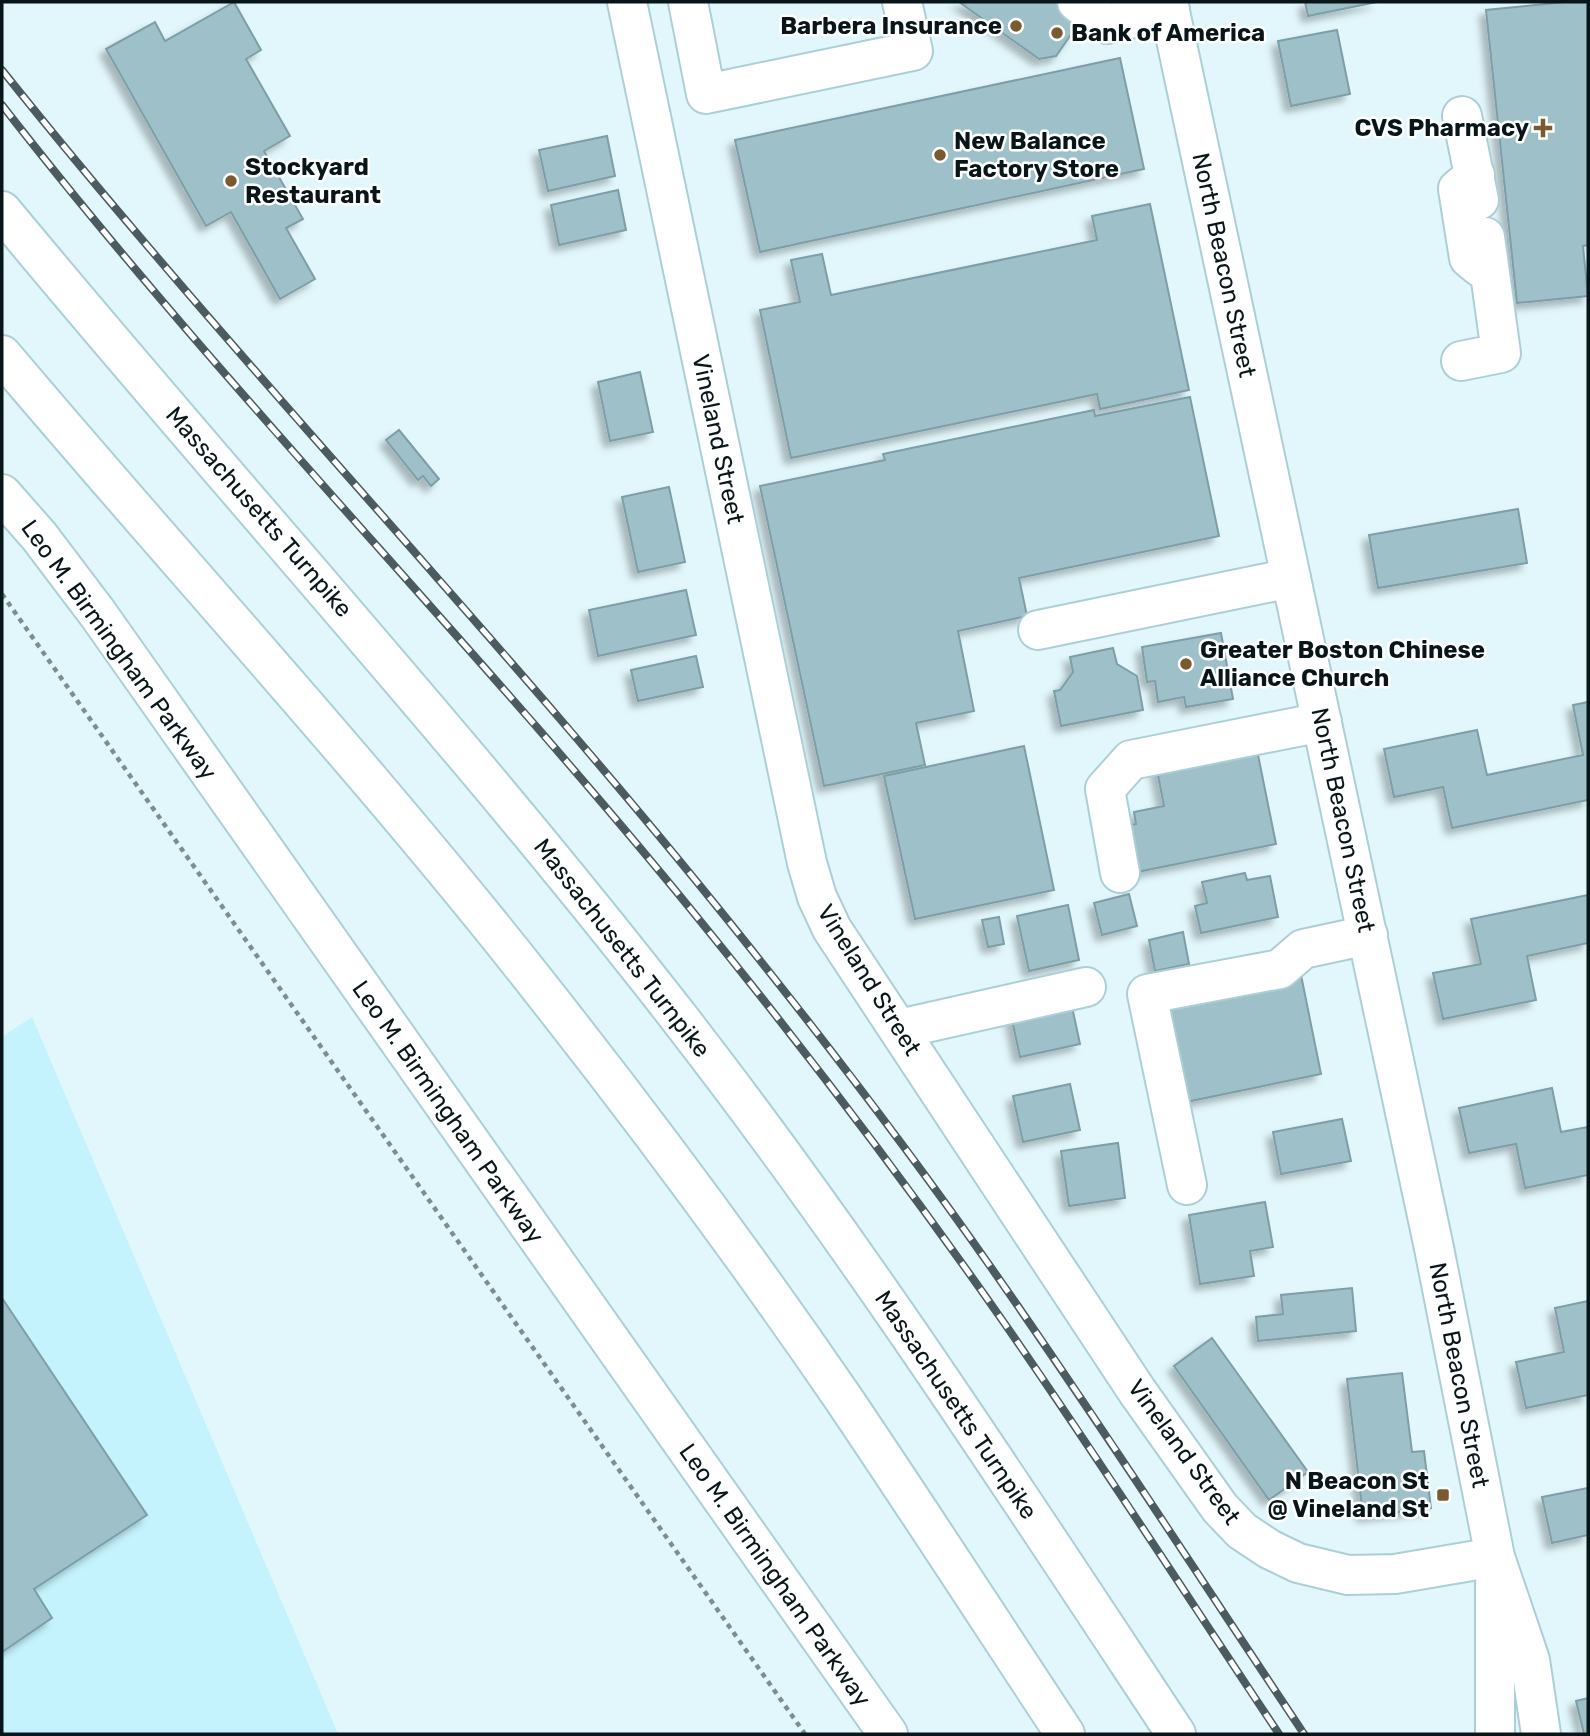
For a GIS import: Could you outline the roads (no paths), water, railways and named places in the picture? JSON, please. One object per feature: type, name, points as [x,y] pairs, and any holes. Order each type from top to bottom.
[{"type":"main road","name":"Vineland Street","points":[[627,2],[807,863],[817,897],[832,929],[1138,1391],[1220,1508],[1242,1531],[1269,1549],[1298,1563],[1348,1575],[1395,1574],[1495,1557]]},
{"type":"main road","points":[[688,2],[706,94],[913,51],[902,2]]},
{"type":"main road","points":[[1077,2],[1107,24],[1169,6]]},
{"type":"main road","name":"North Beacon Street","points":[[1169,6],[1434,1248],[1495,1557],[1530,1660],[1541,1734]]},
{"type":"main road","points":[[1461,361],[1501,353],[1480,208],[1462,116]]},
{"type":"main road","points":[[1480,208],[1458,189],[1469,258],[1490,275]]},
{"type":"main road","name":"Massachusetts Turnpike","points":[[2,211],[438,720],[695,1039],[905,1328],[1176,1734]]},
{"type":"main road","points":[[2,355],[379,792],[548,998],[695,1191],[828,1377],[1065,1734]]},
{"type":"main road","name":"Leo M. Birmingham Parkway","points":[[2,494],[39,536],[98,614],[888,1734]]},
{"type":"main road","points":[[1038,630],[1291,578]]},
{"type":"main road","points":[[1120,873],[1105,789],[1131,760],[1322,722]]},
{"type":"main road","points":[[1187,1185],[1147,994],[1280,969],[1303,949],[1368,935]]},
{"type":"main road","points":[[899,1029],[1086,986]]},
{"type":"main road","name":"North Beacon Street","points":[[1495,1557],[1495,1734]]},
{"type":"railway","points":[[2,70],[186,291],[563,723],[810,1023],[990,1266],[1304,1734]]},
{"type":"railway","points":[[2,105],[170,310],[608,810],[774,1013],[854,1116],[970,1274],[1279,1734]]},
{"type":"place","name":"Barbera Insurance","points":[[1016,26]]},
{"type":"place","name":"Bank of America","points":[[1057,33]]},
{"type":"place","name":"CVS Pharmacy","points":[[1543,128]]},
{"type":"place","name":"New Balance Factory Store","points":[[940,155]]},
{"type":"place","name":"Stockyard Restaurant","points":[[231,181]]},
{"type":"place","name":"Greater Boston Chinese Alliance Church","points":[[1186,664]]},
{"type":"place","name":"N Beacon St @ Vineland St","points":[[1443,1495]]}]
